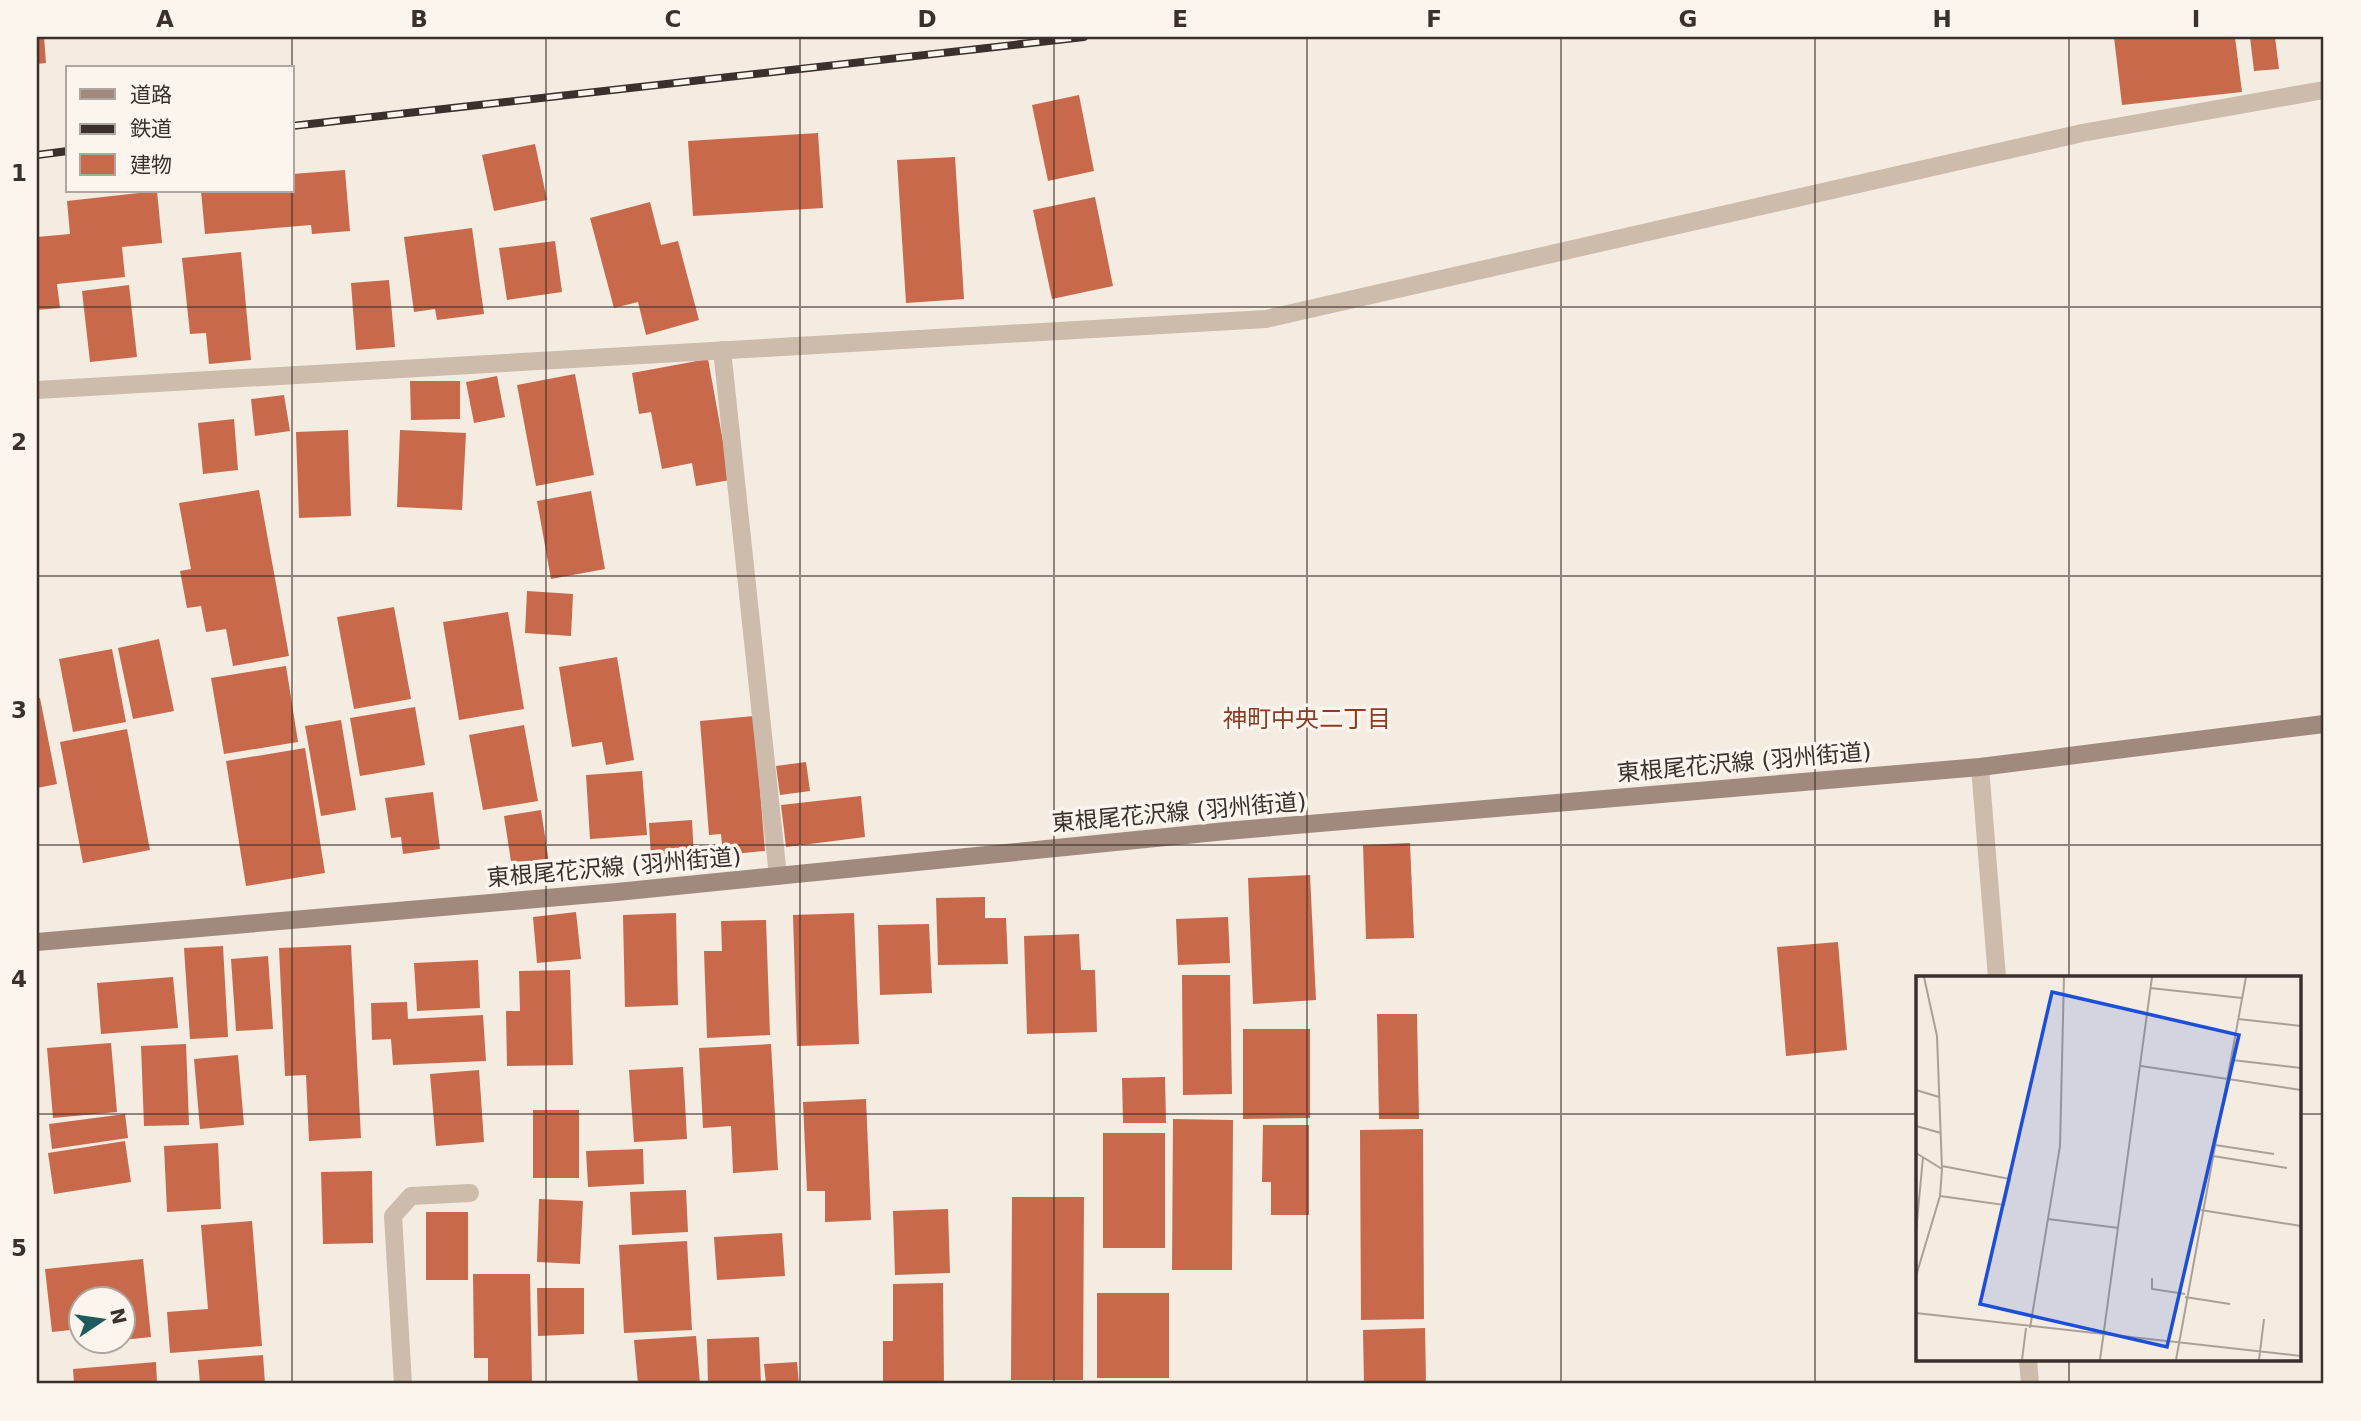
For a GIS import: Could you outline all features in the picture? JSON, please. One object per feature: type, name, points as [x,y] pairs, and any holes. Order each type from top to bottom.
[{"type":"main road","name":"東根尾花沢線 (羽州街道)","points":[[37,942],[778,876],[1226,831],[1980,766],[2324,724]]},
{"type":"street","points":[[37,390],[1266,319],[2082,134],[2324,90]]},
{"type":"street","points":[[722,350],[778,876]]},
{"type":"street","points":[[1980,766],[1997,976]]},
{"type":"street","points":[[403,1384],[393,1216],[411,1196],[470,1193]]},
{"type":"street","points":[[2028,1362],[2030,1384]]},
{"type":"building","points":[[37,37],[44,37],[46,63],[37,64]]},
{"type":"building","points":[[2114,37],[2235,37],[2242,92],[2122,105]]},
{"type":"building","points":[[2250,37],[2275,37],[2279,69],[2254,71]]},
{"type":"building","points":[[1079,95],[1094,171],[1048,181],[1032,105]]},
{"type":"building","points":[[818,133],[823,208],[693,216],[688,141]]},
{"type":"building","points":[[535,144],[547,200],[494,211],[482,155]]},
{"type":"building","points":[[955,157],[964,299],[906,303],[897,160]]},
{"type":"building","points":[[345,170],[350,231],[312,234],[311,225],[205,234],[201,192],[294,192],[294,174]]},
{"type":"building","points":[[157,192],[162,243],[122,247],[125,277],[57,284],[60,308],[37,310],[37,237],[70,234],[67,201]]},
{"type":"building","points":[[1095,197],[1113,286],[1052,299],[1033,210]]},
{"type":"building","points":[[650,202],[661,245],[678,241],[699,320],[646,335],[638,302],[614,308],[590,218]]},
{"type":"building","points":[[472,228],[484,314],[437,320],[435,309],[414,312],[404,237]]},
{"type":"building","points":[[555,241],[562,292],[507,300],[499,248]]},
{"type":"building","points":[[241,252],[251,360],[209,364],[206,333],[190,334],[182,258]]},
{"type":"building","points":[[389,280],[395,347],[356,350],[351,283]]},
{"type":"building","points":[[129,285],[137,357],[90,362],[82,291]]},
{"type":"building","points":[[708,359],[730,480],[696,486],[692,463],[662,469],[651,412],[639,414],[632,373]]},
{"type":"building","points":[[575,374],[594,475],[536,486],[517,385]]},
{"type":"building","points":[[497,376],[505,417],[474,423],[466,382]]},
{"type":"building","points":[[410,381],[460,381],[460,419],[411,420]]},
{"type":"building","points":[[284,395],[290,431],[255,436],[251,399]]},
{"type":"building","points":[[234,419],[238,470],[203,474],[198,423]]},
{"type":"building","points":[[348,430],[351,516],[299,518],[296,432]]},
{"type":"building","points":[[400,430],[466,433],[462,510],[397,507]]},
{"type":"building","points":[[259,490],[289,656],[233,666],[226,629],[206,632],[201,606],[187,608],[180,571],[191,569],[179,503]]},
{"type":"building","points":[[591,491],[605,569],[551,579],[537,501]]},
{"type":"building","points":[[527,591],[573,594],[571,636],[525,633]]},
{"type":"building","points":[[394,607],[411,699],[354,709],[337,617]]},
{"type":"building","points":[[508,612],[524,709],[459,720],[443,622]]},
{"type":"building","points":[[159,639],[174,711],[133,719],[118,648]]},
{"type":"building","points":[[112,649],[126,722],[73,732],[59,659]]},
{"type":"building","points":[[617,657],[634,760],[606,765],[602,742],[572,747],[559,667]]},
{"type":"building","points":[[286,666],[298,742],[224,754],[211,678]]},
{"type":"building","points":[[37,698],[40,698],[57,784],[37,788]]},
{"type":"building","points":[[415,707],[425,765],[360,776],[350,718]]},
{"type":"building","points":[[754,716],[765,851],[723,855],[721,834],[709,835],[700,721]]},
{"type":"building","points":[[341,720],[356,810],[321,816],[305,726]]},
{"type":"building","points":[[524,725],[538,801],[483,810],[469,735]]},
{"type":"building","points":[[127,729],[150,850],[83,863],[60,742]]},
{"type":"building","points":[[305,748],[325,873],[246,886],[226,761]]},
{"type":"building","points":[[806,762],[810,791],[780,795],[776,766]]},
{"type":"building","points":[[642,771],[647,835],[590,839],[586,775]]},
{"type":"building","points":[[433,792],[440,849],[403,854],[401,837],[391,838],[385,798]]},
{"type":"building","points":[[861,796],[865,837],[786,847],[781,805]]},
{"type":"building","points":[[541,810],[549,863],[512,868],[504,816]]},
{"type":"building","points":[[692,820],[694,857],[651,859],[649,823]]},
{"type":"building","points":[[1410,843],[1414,938],[1366,939],[1363,845]]},
{"type":"building","points":[[1310,875],[1316,1000],[1253,1004],[1248,878]]},
{"type":"building","points":[[985,897],[985,918],[1006,918],[1008,964],[938,965],[936,898]]},
{"type":"building","points":[[576,912],[581,959],[537,963],[533,917]]},
{"type":"building","points":[[676,913],[678,1005],[625,1007],[623,915]]},
{"type":"building","points":[[854,913],[859,1044],[797,1046],[793,915]]},
{"type":"building","points":[[1228,917],[1230,963],[1178,965],[1176,919]]},
{"type":"building","points":[[766,920],[770,1035],[707,1038],[704,951],[722,951],[721,921]]},
{"type":"building","points":[[929,924],[932,993],[880,995],[878,925]]},
{"type":"building","points":[[1079,934],[1081,970],[1095,970],[1097,1032],[1027,1034],[1024,936]]},
{"type":"building","points":[[1838,942],[1847,1050],[1786,1056],[1777,947]]},
{"type":"building","points":[[351,945],[361,1138],[309,1141],[306,1075],[285,1076],[279,948]]},
{"type":"building","points":[[223,946],[228,1037],[190,1039],[184,948]]},
{"type":"building","points":[[268,956],[273,1029],[236,1031],[231,959]]},
{"type":"building","points":[[478,960],[480,1008],[417,1011],[414,963]]},
{"type":"building","points":[[570,970],[573,1065],[507,1066],[506,1011],[520,1011],[519,971]]},
{"type":"building","points":[[1182,975],[1230,975],[1232,1094],[1183,1095]]},
{"type":"building","points":[[173,977],[178,1028],[101,1034],[97,983]]},
{"type":"building","points":[[407,1002],[408,1019],[483,1015],[486,1061],[393,1065],[391,1039],[372,1040],[371,1003]]},
{"type":"building","points":[[1377,1014],[1417,1014],[1419,1119],[1379,1119]]},
{"type":"building","points":[[1243,1029],[1310,1029],[1310,1118],[1243,1119]]},
{"type":"building","points":[[111,1043],[117,1112],[53,1118],[47,1048]]},
{"type":"building","points":[[186,1044],[189,1125],[144,1126],[141,1046]]},
{"type":"building","points":[[771,1044],[778,1170],[733,1173],[731,1126],[703,1128],[699,1048]]},
{"type":"building","points":[[238,1055],[244,1125],[200,1129],[194,1059]]},
{"type":"building","points":[[683,1067],[687,1139],[634,1142],[629,1070]]},
{"type":"building","points":[[479,1070],[484,1142],[436,1146],[430,1074]]},
{"type":"building","points":[[1165,1077],[1166,1123],[1123,1123],[1122,1078]]},
{"type":"building","points":[[866,1099],[871,1220],[825,1222],[825,1191],[807,1191],[803,1102]]},
{"type":"building","points":[[533,1110],[579,1110],[579,1178],[533,1178]]},
{"type":"building","points":[[125,1114],[128,1138],[52,1149],[49,1124]]},
{"type":"building","points":[[1173,1119],[1233,1120],[1232,1270],[1172,1270]]},
{"type":"building","points":[[1263,1125],[1309,1125],[1309,1215],[1271,1215],[1271,1182],[1262,1182]]},
{"type":"building","points":[[1423,1129],[1424,1319],[1361,1320],[1360,1130]]},
{"type":"building","points":[[1103,1133],[1165,1133],[1165,1248],[1103,1248]]},
{"type":"building","points":[[125,1141],[131,1182],[54,1194],[48,1153]]},
{"type":"building","points":[[218,1143],[221,1209],[167,1212],[164,1146]]},
{"type":"building","points":[[643,1149],[644,1184],[588,1187],[586,1151]]},
{"type":"building","points":[[372,1171],[373,1243],[323,1244],[321,1172]]},
{"type":"building","points":[[686,1190],[688,1232],[632,1235],[630,1192]]},
{"type":"building","points":[[1012,1197],[1084,1197],[1083,1380],[1011,1380]]},
{"type":"building","points":[[539,1199],[583,1201],[580,1264],[537,1262]]},
{"type":"building","points":[[948,1209],[950,1273],[895,1275],[893,1211]]},
{"type":"building","points":[[426,1212],[468,1212],[468,1280],[426,1280]]},
{"type":"building","points":[[252,1221],[262,1346],[170,1353],[167,1312],[208,1309],[201,1225]]},
{"type":"building","points":[[782,1233],[785,1276],[717,1280],[714,1237]]},
{"type":"building","points":[[687,1241],[692,1330],[624,1333],[619,1245]]},
{"type":"building","points":[[143,1259],[151,1337],[136,1339],[136,1284],[66,1284],[66,1330],[52,1332],[45,1269]]},
{"type":"building","points":[[473,1274],[530,1274],[532,1384],[488,1384],[488,1358],[474,1358]]},
{"type":"building","points":[[943,1283],[944,1383],[883,1384],[883,1341],[893,1341],[893,1284]]},
{"type":"building","points":[[537,1288],[584,1288],[584,1334],[538,1336]]},
{"type":"building","points":[[1097,1293],[1169,1293],[1169,1378],[1097,1378]]},
{"type":"building","points":[[1425,1328],[1426,1384],[1364,1384],[1363,1330]]},
{"type":"building","points":[[696,1336],[700,1384],[638,1384],[634,1340]]},
{"type":"building","points":[[759,1337],[761,1384],[708,1384],[707,1339]]},
{"type":"building","points":[[263,1355],[265,1384],[200,1384],[198,1360]]},
{"type":"building","points":[[156,1362],[157,1384],[74,1384],[73,1369]]},
{"type":"building","points":[[797,1362],[799,1384],[766,1384],[764,1364]]},
{"type":"railway","points":[[294,126],[1084,37]]},
{"type":"railway","points":[[37,155],[66,151]]},
{"type":"district","name":"神町中央二丁目","points":[[1307,719]]}]
